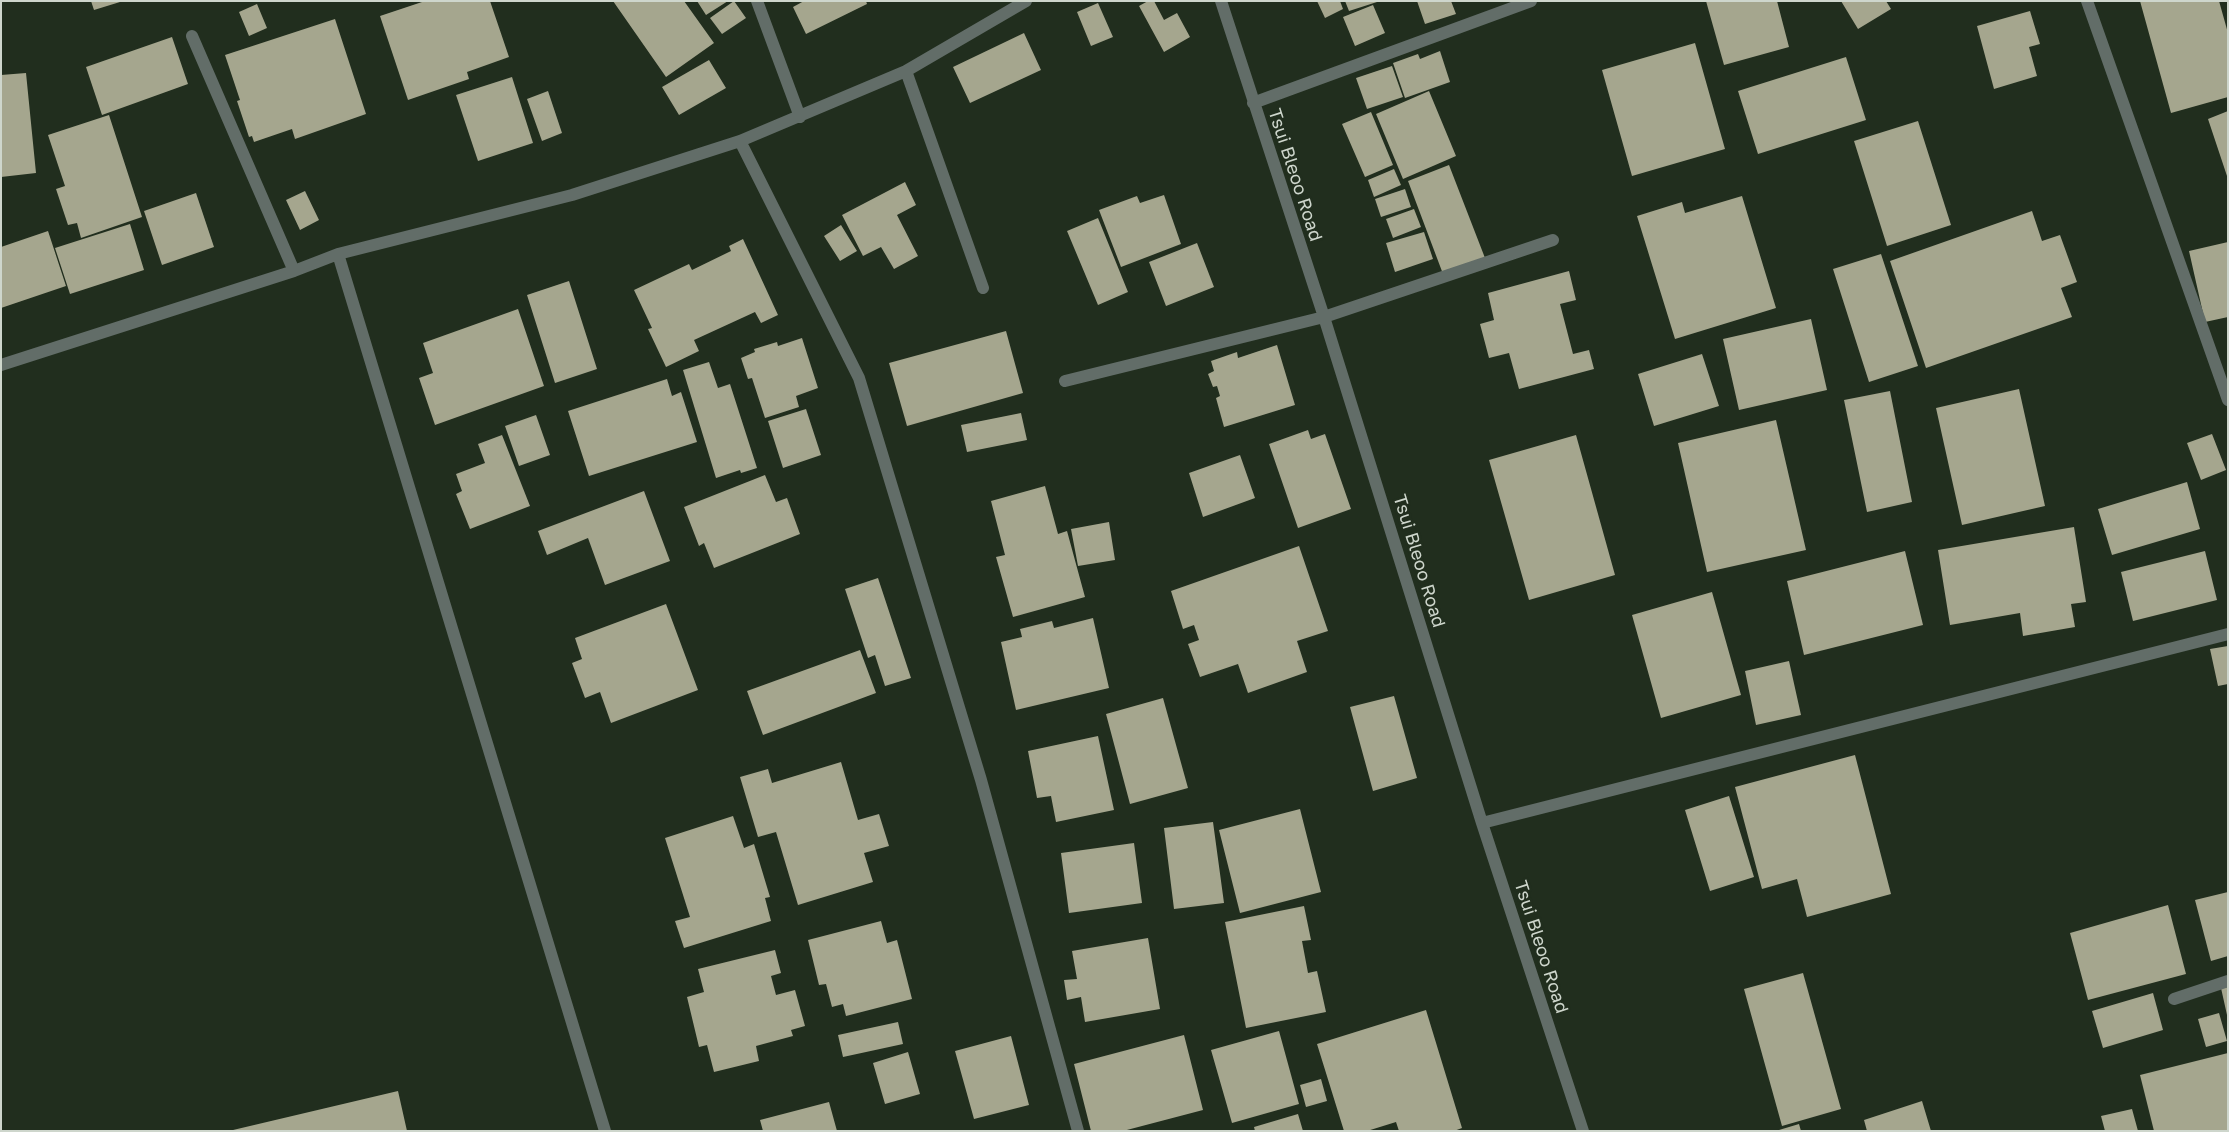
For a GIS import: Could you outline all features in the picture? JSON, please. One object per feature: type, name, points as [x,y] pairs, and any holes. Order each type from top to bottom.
[{"type":"street","points":[[757,1],[800,117]]},
{"type":"street","points":[[1,365],[294,271],[338,254],[572,195],[740,141],[906,71],[1026,1]]},
{"type":"street","name":"Tsui Bleoo Road","points":[[1221,1],[1324,317],[1482,823],[1583,1131]]},
{"type":"street","points":[[1253,103],[1531,1]]},
{"type":"street","points":[[2087,1],[2228,400]]},
{"type":"street","points":[[192,36],[294,271]]},
{"type":"street","points":[[906,71],[983,288]]},
{"type":"street","points":[[740,141],[859,378],[981,780],[1078,1131]]},
{"type":"street","points":[[1065,381],[1324,317],[1553,240]]},
{"type":"street","points":[[338,254],[605,1131]]},
{"type":"street","points":[[1482,823],[2228,634]]},
{"type":"street","points":[[2174,999],[2228,981]]},
{"type":"building","points":[[91,1],[120,1],[120,2],[94,10]]},
{"type":"building","points":[[425,1],[490,1],[509,57],[467,72],[469,79],[408,100],[380,16]]},
{"type":"building","points":[[613,1],[684,1],[714,43],[666,77]]},
{"type":"building","points":[[697,1],[728,1],[706,15]]},
{"type":"building","points":[[734,1],[746,18],[722,34],[710,18]]},
{"type":"building","points":[[804,1],[866,1],[867,4],[806,34],[793,7]]},
{"type":"building","points":[[1148,1],[1154,1],[1164,20],[1177,13],[1190,37],[1164,52],[1139,6]]},
{"type":"building","points":[[1317,1],[1340,1],[1343,9],[1325,18]]},
{"type":"building","points":[[1345,1],[1377,1],[1377,2],[1349,11]]},
{"type":"building","points":[[1417,1],[1451,1],[1456,14],[1425,24]]},
{"type":"building","points":[[1706,1],[1777,1],[1789,47],[1724,65]]},
{"type":"building","points":[[1841,1],[1886,1],[1891,9],[1858,29]]},
{"type":"building","points":[[2140,1],[2219,1],[2228,33],[2228,97],[2171,113]]},
{"type":"building","points":[[1098,3],[1113,37],[1091,46],[1077,12]]},
{"type":"building","points":[[257,4],[267,28],[249,36],[239,12]]},
{"type":"building","points":[[1373,5],[1385,33],[1355,46],[1343,17]]},
{"type":"building","points":[[2030,11],[2040,44],[2029,47],[2037,76],[1994,89],[1977,26]]},
{"type":"building","points":[[335,19],[366,114],[295,139],[292,129],[254,142],[252,136],[249,137],[237,101],[240,100],[225,55]]},
{"type":"building","points":[[1024,33],[1041,70],[970,103],[953,67]]},
{"type":"building","points":[[172,37],[188,84],[102,115],[86,67]]},
{"type":"building","points":[[1695,43],[1725,149],[1632,176],[1602,70]]},
{"type":"building","points":[[1440,51],[1450,82],[1405,98],[1393,63],[1418,54],[1420,59]]},
{"type":"building","points":[[1846,57],[1866,120],[1758,154],[1738,91]]},
{"type":"building","points":[[709,60],[726,88],[679,115],[662,87]]},
{"type":"building","points":[[1392,66],[1403,97],[1367,109],[1356,78]]},
{"type":"building","points":[[26,73],[36,173],[1,177],[1,75]]},
{"type":"building","points":[[512,77],[533,143],[478,161],[456,95]]},
{"type":"building","points":[[548,91],[562,133],[542,141],[527,99]]},
{"type":"building","points":[[1429,91],[1456,156],[1403,179],[1376,114]]},
{"type":"building","points":[[2228,111],[2228,176],[2227,176],[2208,119]]},
{"type":"building","points":[[1371,112],[1393,165],[1365,177],[1342,124]]},
{"type":"building","points":[[109,115],[142,217],[81,238],[77,223],[68,225],[56,189],[65,186],[48,135]]},
{"type":"building","points":[[1918,121],[1951,225],[1887,246],[1854,141]]},
{"type":"building","points":[[1449,165],[1485,258],[1443,274],[1408,181]]},
{"type":"building","points":[[1394,169],[1401,185],[1374,197],[1368,180]]},
{"type":"building","points":[[905,182],[916,205],[897,215],[918,256],[894,269],[881,247],[863,256],[842,215]]},
{"type":"building","points":[[1405,189],[1411,207],[1381,217],[1375,199]]},
{"type":"building","points":[[305,191],[319,220],[300,230],[286,200]]},
{"type":"building","points":[[196,193],[214,247],[162,265],[144,211]]},
{"type":"building","points":[[1164,195],[1181,244],[1121,267],[1099,210],[1137,196],[1140,203]]},
{"type":"building","points":[[1742,196],[1776,308],[1675,339],[1637,216],[1682,202],[1685,213]]},
{"type":"building","points":[[1414,209],[1421,227],[1393,238],[1386,219]]},
{"type":"building","points":[[2032,211],[2042,241],[2060,235],[2077,282],[2061,288],[2072,317],[1926,368],[1890,261]]},
{"type":"building","points":[[1098,218],[1128,292],[1098,305],[1067,231]]},
{"type":"building","points":[[130,224],[144,270],[70,294],[55,248]]},
{"type":"building","points":[[841,225],[857,251],[840,261],[824,236]]},
{"type":"building","points":[[48,231],[66,286],[1,308],[1,247]]},
{"type":"building","points":[[1424,232],[1433,259],[1395,272],[1386,243]]},
{"type":"building","points":[[743,239],[778,315],[761,323],[755,312],[694,340],[699,351],[666,367],[648,329],[652,328],[634,290],[689,264],[692,270],[731,251],[729,246]]},
{"type":"building","points":[[2228,242],[2228,317],[2205,322],[2189,251]]},
{"type":"building","points":[[1197,243],[1214,287],[1166,306],[1149,262]]},
{"type":"building","points":[[1881,254],[1918,366],[1869,382],[1833,269]]},
{"type":"building","points":[[1569,271],[1576,300],[1560,304],[1573,354],[1589,350],[1594,369],[1519,389],[1509,353],[1489,358],[1480,324],[1494,320],[1488,293]]},
{"type":"building","points":[[569,281],[597,369],[555,383],[527,295]]},
{"type":"building","points":[[518,309],[544,386],[435,425],[419,378],[433,373],[423,343]]},
{"type":"building","points":[[1811,319],[1827,390],[1739,410],[1723,339]]},
{"type":"building","points":[[1006,331],[1023,393],[907,426],[889,363]]},
{"type":"building","points":[[802,338],[818,388],[796,396],[799,407],[765,418],[752,378],[748,379],[741,358],[755,352],[754,349],[777,342],[778,346]]},
{"type":"building","points":[[1277,345],[1295,405],[1224,427],[1216,398],[1220,396],[1217,386],[1213,387],[1208,374],[1214,371],[1211,361],[1237,352],[1238,358]]},
{"type":"building","points":[[1702,354],[1719,406],[1654,426],[1638,374]]},
{"type":"building","points":[[709,362],[718,388],[730,384],[757,468],[741,473],[740,470],[716,478],[683,370]]},
{"type":"building","points":[[667,379],[672,396],[681,392],[697,442],[589,476],[568,411]]},
{"type":"building","points":[[2019,389],[2045,506],[1962,525],[1936,408]]},
{"type":"building","points":[[1890,391],[1912,502],[1867,512],[1844,400]]},
{"type":"building","points":[[806,409],[821,455],[783,468],[768,421]]},
{"type":"building","points":[[1021,413],[1027,440],[967,452],[961,425]]},
{"type":"building","points":[[536,415],[550,455],[519,466],[505,426]]},
{"type":"building","points":[[1776,420],[1806,550],[1707,572],[1678,443]]},
{"type":"building","points":[[1308,430],[1311,439],[1325,434],[1351,509],[1298,528],[1269,444]]},
{"type":"building","points":[[2212,434],[2226,470],[2201,480],[2187,443]]},
{"type":"building","points":[[502,435],[530,506],[470,529],[456,494],[462,491],[456,474],[485,463],[478,444]]},
{"type":"building","points":[[1576,435],[1615,575],[1529,600],[1489,460]]},
{"type":"building","points":[[1240,455],[1255,498],[1203,517],[1189,473]]},
{"type":"building","points":[[765,475],[776,502],[787,498],[800,534],[714,568],[704,543],[699,546],[684,507]]},
{"type":"building","points":[[2187,482],[2200,529],[2112,555],[2098,509]]},
{"type":"building","points":[[1045,486],[1058,534],[1067,531],[1085,597],[1013,617],[996,557],[1005,555],[991,501]]},
{"type":"building","points":[[644,491],[670,561],[605,585],[588,538],[547,555],[538,531]]},
{"type":"building","points":[[1109,522],[1115,560],[1078,566],[1071,529]]},
{"type":"building","points":[[2074,527],[2086,602],[2071,604],[2075,627],[2023,636],[2020,613],[1950,625],[1938,550]]},
{"type":"building","points":[[1299,546],[1328,631],[1297,641],[1307,672],[1248,693],[1238,664],[1200,677],[1188,644],[1199,640],[1194,625],[1183,629],[1171,591]]},
{"type":"building","points":[[1905,551],[1923,625],[1804,655],[1787,581]]},
{"type":"building","points":[[2205,551],[2217,600],[2133,621],[2121,572]]},
{"type":"building","points":[[878,578],[911,678],[885,686],[875,655],[868,658],[845,589]]},
{"type":"building","points":[[1712,592],[1741,695],[1661,718],[1632,615]]},
{"type":"building","points":[[666,604],[698,690],[611,723],[600,692],[585,698],[572,663],[582,659],[575,638]]},
{"type":"building","points":[[1093,618],[1109,688],[1016,710],[1001,642],[1022,637],[1020,629],[1052,621],[1054,628]]},
{"type":"building","points":[[2228,646],[2228,684],[2218,686],[2210,649]]},
{"type":"building","points":[[860,650],[876,693],[763,735],[747,691]]},
{"type":"building","points":[[1789,661],[1801,715],[1756,725],[1745,671]]},
{"type":"building","points":[[1394,696],[1417,778],[1373,791],[1350,707]]},
{"type":"building","points":[[1163,698],[1188,788],[1130,804],[1106,714]]},
{"type":"building","points":[[1098,736],[1114,810],[1056,822],[1051,796],[1037,798],[1028,751]]},
{"type":"building","points":[[1855,755],[1891,894],[1807,917],[1797,879],[1762,889],[1735,787]]},
{"type":"building","points":[[841,762],[858,820],[879,814],[889,846],[864,853],[873,882],[798,905],[776,832],[758,837],[740,777],[768,769],[772,783]]},
{"type":"building","points":[[1729,796],[1754,877],[1710,891],[1685,810]]},
{"type":"building","points":[[1300,809],[1321,892],[1240,913],[1219,830]]},
{"type":"building","points":[[733,816],[744,848],[754,844],[770,897],[765,898],[771,921],[684,948],[675,921],[690,917],[665,838]]},
{"type":"building","points":[[1213,822],[1224,903],[1174,909],[1164,828]]},
{"type":"building","points":[[1134,843],[1142,903],[1069,913],[1061,853]]},
{"type":"building","points":[[2228,892],[2228,956],[2211,961],[2195,900]]},
{"type":"building","points":[[2168,905],[2186,974],[2088,1000],[2070,933]]},
{"type":"building","points":[[1304,906],[1311,940],[1302,941],[1308,973],[1317,971],[1326,1012],[1246,1028],[1225,922]]},
{"type":"building","points":[[881,921],[887,943],[897,940],[912,999],[846,1016],[843,1004],[832,1007],[826,984],[819,985],[808,940]]},
{"type":"building","points":[[1148,938],[1160,1009],[1085,1022],[1081,997],[1067,1000],[1064,980],[1077,979],[1072,951]]},
{"type":"building","points":[[775,950],[781,973],[771,976],[776,995],[795,990],[805,1026],[791,1030],[793,1036],[756,1046],[759,1061],[714,1072],[707,1045],[699,1047],[687,997],[704,992],[698,969]]},
{"type":"building","points":[[1803,973],[1841,1109],[1782,1126],[1744,989]]},
{"type":"building","points":[[2228,987],[2228,1015],[2227,1015],[2221,988]]},
{"type":"building","points":[[2153,993],[2163,1030],[2103,1048],[2092,1011]]},
{"type":"building","points":[[1426,1010],[1462,1128],[1454,1131],[1399,1131],[1396,1122],[1367,1131],[1344,1131],[1317,1044]]},
{"type":"building","points":[[2219,1013],[2227,1041],[2206,1047],[2198,1019]]},
{"type":"building","points":[[898,1022],[903,1044],[843,1057],[838,1035]]},
{"type":"building","points":[[1279,1031],[1299,1104],[1232,1123],[1211,1050]]},
{"type":"building","points":[[1184,1035],[1203,1110],[1123,1131],[1091,1131],[1074,1064]]},
{"type":"building","points":[[1011,1036],[1029,1105],[974,1119],[955,1051]]},
{"type":"building","points":[[908,1052],[920,1094],[885,1104],[873,1063]]},
{"type":"building","points":[[2228,1053],[2228,1131],[2154,1131],[2140,1075]]},
{"type":"building","points":[[1321,1079],[1327,1101],[1306,1107],[1300,1085]]},
{"type":"building","points":[[398,1091],[407,1131],[233,1131],[233,1130]]},
{"type":"building","points":[[1922,1101],[1931,1131],[1867,1131],[1864,1120]]},
{"type":"building","points":[[829,1102],[837,1131],[763,1131],[760,1120]]},
{"type":"building","points":[[2132,1109],[2138,1131],[2105,1131],[2101,1116]]},
{"type":"building","points":[[1298,1114],[1303,1131],[1255,1131],[1254,1127]]},
{"type":"building","points":[[1799,1124],[1801,1131],[1779,1131],[1779,1130]]}]
